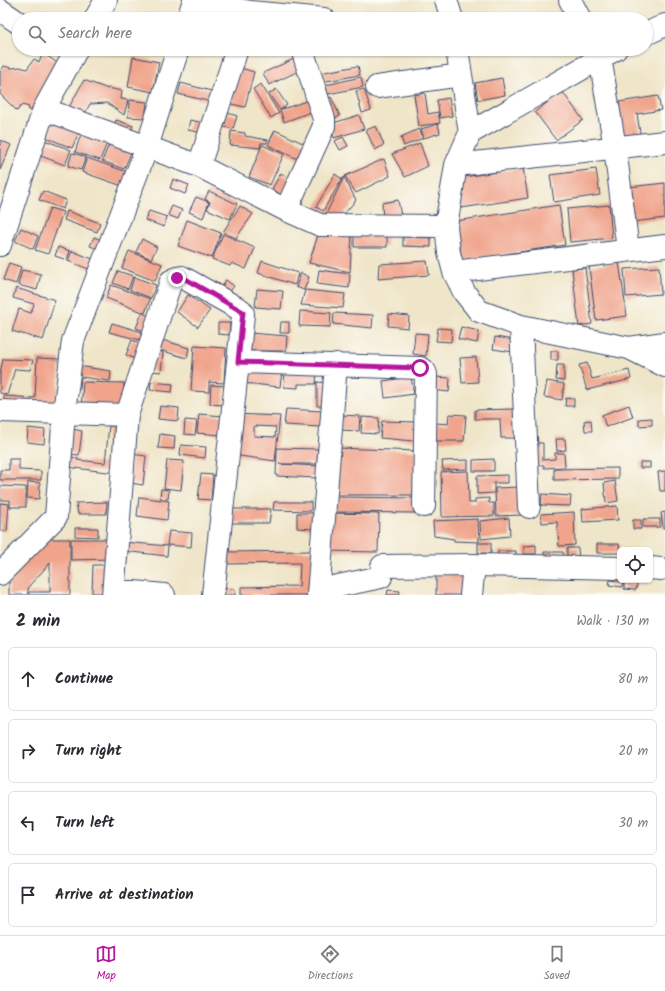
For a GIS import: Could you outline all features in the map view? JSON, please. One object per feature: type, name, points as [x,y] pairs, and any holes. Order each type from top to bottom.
[{"type":"street","points":[[98,12],[106,0]]},
{"type":"street","points":[[446,0],[450,12]]},
{"type":"street","points":[[570,0],[576,12]]},
{"type":"street","points":[[192,7],[223,12]]},
{"type":"street","points":[[0,10],[12,18]]},
{"type":"street","points":[[653,31],[665,25]]},
{"type":"street","points":[[0,245],[44,109],[66,56]]},
{"type":"street","points":[[0,574],[56,518],[64,413],[73,341],[147,147],[176,56]]},
{"type":"street","points":[[199,166],[235,56]]},
{"type":"street","points":[[286,210],[324,126],[324,119],[304,56]]},
{"type":"street","points":[[458,56],[470,132],[456,165],[446,226],[449,253],[454,272],[464,292],[479,311],[521,326],[629,348],[665,366]]},
{"type":"street","points":[[470,132],[597,56]]},
{"type":"street","points":[[604,56],[628,250]]},
{"type":"street","points":[[377,87],[461,75]]},
{"type":"street","points":[[44,109],[199,166],[286,210],[320,225],[446,226]]},
{"type":"street","points":[[456,165],[665,142]]},
{"type":"street","points":[[454,272],[665,246]]},
{"type":"street","points":[[164,595],[114,593],[127,415],[171,281],[182,277],[243,312],[213,595]]},
{"type":"street","points":[[521,326],[529,507]]},
{"type":"street","points":[[629,348],[665,343]]},
{"type":"street","points":[[238,362],[336,364],[420,368],[424,370],[426,374],[424,506]]},
{"type":"street","points":[[336,364],[319,592],[381,577],[382,566],[474,565],[617,568]]},
{"type":"street","points":[[0,411],[127,415]]},
{"type":"street","points":[[471,595],[474,565]]},
{"type":"building","points":[[42,56],[47,56],[63,67],[38,114],[28,109],[29,107],[22,105],[17,111],[0,94],[0,72],[4,66],[27,69],[34,59],[39,62]]},
{"type":"building","points":[[133,57],[159,62],[153,92],[128,87]]},
{"type":"building","points":[[298,57],[303,69],[269,85],[263,73]]},
{"type":"building","points":[[358,66],[360,75],[321,82],[319,73]]},
{"type":"building","points":[[241,68],[254,72],[245,107],[231,104]]},
{"type":"building","points":[[361,77],[363,87],[328,94],[326,85]]},
{"type":"building","points":[[502,78],[505,95],[478,100],[475,83]]},
{"type":"building","points":[[84,80],[108,89],[122,91],[121,99],[128,100],[124,115],[107,103],[90,104],[84,115],[68,109]]},
{"type":"building","points":[[181,83],[215,92],[212,102],[178,94]]},
{"type":"building","points":[[261,84],[279,113],[271,118],[253,89]]},
{"type":"building","points":[[276,89],[287,105],[280,110],[269,94]]},
{"type":"building","points":[[364,89],[371,110],[362,113],[356,91]]},
{"type":"building","points":[[562,91],[583,120],[556,140],[535,112]]},
{"type":"building","points":[[425,93],[428,114],[438,112],[440,123],[419,126],[414,95]]},
{"type":"building","points":[[658,96],[661,110],[637,114],[641,139],[619,142],[612,103]]},
{"type":"building","points":[[331,97],[340,116],[330,120],[322,101]]},
{"type":"building","points":[[449,98],[452,116],[440,118],[437,100]]},
{"type":"building","points":[[312,99],[316,110],[284,122],[280,110]]},
{"type":"building","points":[[129,100],[147,102],[145,118],[128,117]]},
{"type":"building","points":[[228,113],[237,116],[233,129],[224,127]]},
{"type":"building","points":[[359,115],[364,129],[334,138],[330,124]]},
{"type":"building","points":[[52,119],[80,130],[72,148],[45,137]]},
{"type":"building","points":[[116,120],[133,126],[130,135],[113,129]]},
{"type":"building","points":[[190,120],[209,124],[207,134],[188,130]]},
{"type":"building","points":[[438,124],[440,133],[424,138],[421,129]]},
{"type":"building","points":[[376,126],[384,145],[375,150],[366,130]]},
{"type":"building","points":[[419,129],[423,138],[404,146],[401,137]]},
{"type":"building","points":[[275,130],[311,147],[304,162],[268,145]]},
{"type":"building","points":[[231,131],[245,133],[245,136],[268,140],[267,143],[261,143],[260,148],[230,145]]},
{"type":"building","points":[[81,134],[107,143],[100,160],[75,152]]},
{"type":"building","points":[[343,137],[348,146],[340,150],[335,141]]},
{"type":"building","points":[[0,140],[11,145],[0,170]]},
{"type":"building","points":[[44,140],[71,150],[65,165],[38,155]]},
{"type":"building","points":[[110,142],[132,150],[124,169],[102,161]]},
{"type":"building","points":[[420,143],[428,166],[405,177],[392,154]]},
{"type":"building","points":[[262,145],[284,154],[270,185],[249,177]]},
{"type":"building","points":[[72,153],[86,157],[81,170],[68,166]]},
{"type":"building","points":[[87,158],[133,174],[128,188],[82,172]]},
{"type":"building","points":[[384,159],[390,176],[356,193],[345,176]]},
{"type":"building","points":[[523,168],[528,198],[461,208],[457,178]]},
{"type":"building","points":[[596,169],[600,195],[554,202],[550,175]]},
{"type":"building","points":[[281,173],[290,179],[281,195],[272,189]]},
{"type":"building","points":[[335,174],[342,179],[323,211],[316,207]]},
{"type":"building","points":[[344,177],[356,200],[339,220],[326,214]]},
{"type":"building","points":[[173,179],[189,185],[185,194],[170,188]]},
{"type":"building","points":[[665,183],[665,218],[632,222],[628,187]]},
{"type":"building","points":[[43,191],[66,200],[63,209],[39,200]]},
{"type":"building","points":[[209,191],[237,204],[230,219],[207,209],[210,202],[205,199]]},
{"type":"building","points":[[196,197],[209,202],[203,218],[189,212]]},
{"type":"building","points":[[398,200],[402,221],[383,222],[382,203]]},
{"type":"building","points":[[559,205],[565,245],[462,261],[456,221]]},
{"type":"building","points":[[609,205],[612,238],[570,242],[567,209]]},
{"type":"building","points":[[172,206],[182,210],[178,219],[168,215]]},
{"type":"building","points":[[240,206],[253,214],[236,238],[223,232]]},
{"type":"building","points":[[50,208],[63,212],[48,254],[35,250]]},
{"type":"building","points":[[67,211],[100,223],[97,232],[64,220]]},
{"type":"building","points":[[149,211],[167,217],[164,227],[145,220]]},
{"type":"building","points":[[187,220],[221,233],[212,258],[178,246]]},
{"type":"building","points":[[21,228],[38,236],[33,249],[15,241]]},
{"type":"building","points":[[319,232],[352,232],[350,272],[309,263]]},
{"type":"building","points":[[223,234],[255,248],[246,269],[232,263],[230,266],[212,259]]},
{"type":"building","points":[[354,236],[387,236],[387,247],[354,247]]},
{"type":"building","points":[[94,237],[106,242],[103,251],[90,246]]},
{"type":"building","points":[[403,237],[431,238],[431,247],[403,246]]},
{"type":"building","points":[[142,239],[157,247],[151,259],[136,252]]},
{"type":"building","points":[[58,247],[70,251],[67,260],[55,256]]},
{"type":"building","points":[[72,251],[98,261],[94,271],[68,261]]},
{"type":"building","points":[[129,251],[162,264],[155,281],[122,268]]},
{"type":"building","points":[[262,261],[298,273],[295,285],[258,273]]},
{"type":"building","points":[[427,261],[429,275],[378,279],[379,264]]},
{"type":"building","points":[[619,262],[627,316],[596,320],[589,267]]},
{"type":"building","points":[[9,263],[21,267],[16,284],[3,280]]},
{"type":"building","points":[[659,267],[661,294],[626,297],[624,269]]},
{"type":"building","points":[[585,268],[592,324],[579,326],[572,269]]},
{"type":"building","points":[[22,270],[41,274],[37,290],[18,285]]},
{"type":"building","points":[[319,270],[350,274],[349,288],[317,284]]},
{"type":"building","points":[[118,271],[133,276],[128,289],[113,283]]},
{"type":"building","points":[[301,273],[309,277],[304,290],[296,287]]},
{"type":"building","points":[[134,277],[156,285],[151,298],[130,290]]},
{"type":"building","points":[[226,280],[234,286],[225,298],[210,288],[215,281],[222,286]]},
{"type":"building","points":[[111,285],[150,299],[145,313],[106,298]]},
{"type":"building","points":[[16,288],[55,300],[43,340],[12,331],[19,309],[31,313],[34,304],[13,298]]},
{"type":"building","points":[[257,289],[283,291],[281,309],[255,307]]},
{"type":"building","points":[[305,290],[345,294],[343,308],[301,305]]},
{"type":"building","points":[[188,295],[210,310],[198,327],[177,312]]},
{"type":"building","points":[[300,311],[331,313],[330,327],[299,326]]},
{"type":"building","points":[[142,313],[152,317],[147,332],[136,328]]},
{"type":"building","points":[[334,313],[373,315],[372,328],[333,324]]},
{"type":"building","points":[[389,314],[409,316],[408,328],[388,326]]},
{"type":"building","points":[[281,322],[289,322],[289,333],[280,333]]},
{"type":"building","points":[[112,323],[142,332],[140,340],[109,332]]},
{"type":"building","points":[[218,323],[230,323],[229,335],[218,334]]},
{"type":"building","points":[[461,327],[479,331],[477,343],[458,339]]},
{"type":"building","points":[[438,328],[452,329],[451,342],[436,341]]},
{"type":"building","points":[[249,333],[287,336],[286,351],[248,351]]},
{"type":"building","points":[[415,333],[428,334],[426,356],[413,354]]},
{"type":"building","points":[[495,337],[515,340],[513,352],[493,349]]},
{"type":"building","points":[[159,339],[189,348],[187,358],[156,349]]},
{"type":"building","points":[[132,340],[142,344],[135,359],[126,355]]},
{"type":"building","points":[[194,346],[226,348],[224,383],[209,382],[209,392],[191,391]]},
{"type":"building","points":[[154,351],[163,352],[161,372],[152,371]]},
{"type":"building","points":[[551,351],[558,351],[558,360],[551,360]]},
{"type":"building","points":[[476,357],[478,382],[462,383],[460,358]]},
{"type":"building","points":[[37,358],[60,359],[57,411],[3,408],[4,396],[35,398]]},
{"type":"building","points":[[3,359],[33,360],[30,370],[15,369],[7,395],[0,393],[0,374]]},
{"type":"building","points":[[587,363],[592,379],[629,370],[631,379],[587,390],[579,365]]},
{"type":"building","points":[[557,365],[564,365],[564,381],[556,380]]},
{"type":"building","points":[[78,366],[111,371],[110,381],[81,377],[80,389],[74,390]]},
{"type":"building","points":[[244,367],[282,371],[280,387],[243,383]]},
{"type":"building","points":[[285,371],[317,372],[316,384],[298,384],[298,388],[284,387]]},
{"type":"building","points":[[411,377],[414,394],[385,398],[383,381]]},
{"type":"building","points":[[435,377],[450,378],[449,392],[433,390]]},
{"type":"building","points":[[547,381],[564,384],[562,400],[544,397]]},
{"type":"building","points":[[83,382],[124,383],[123,412],[81,410]]},
{"type":"building","points":[[151,382],[173,384],[172,392],[150,390]]},
{"type":"building","points":[[317,382],[328,383],[328,406],[317,406]]},
{"type":"building","points":[[211,385],[225,386],[223,405],[210,404]]},
{"type":"building","points":[[566,398],[574,399],[574,406],[565,406]]},
{"type":"building","points":[[629,405],[633,417],[606,427],[602,415]]},
{"type":"building","points":[[160,406],[179,408],[178,421],[158,419]]},
{"type":"building","points":[[286,409],[322,411],[321,427],[284,425]]},
{"type":"building","points":[[515,409],[515,438],[501,438],[500,419],[475,419],[475,410]]},
{"type":"building","points":[[199,414],[224,416],[222,435],[197,433]]},
{"type":"building","points":[[233,414],[280,416],[275,461],[226,454]],"holes":[[[254,426],[276,427],[275,437],[254,436]]]},
{"type":"building","points":[[449,414],[466,415],[464,441],[434,441],[436,423],[448,424]]},
{"type":"building","points":[[341,415],[360,416],[359,431],[340,430]]},
{"type":"building","points":[[362,417],[379,418],[378,434],[361,433]]},
{"type":"building","points":[[652,418],[652,425],[639,426],[639,419]]},
{"type":"building","points":[[185,420],[197,421],[195,435],[184,434]]},
{"type":"building","points":[[591,420],[592,431],[585,431],[584,421]]},
{"type":"building","points":[[382,421],[416,422],[414,441],[380,438]]},
{"type":"building","points":[[109,426],[119,426],[115,473],[67,467],[68,457],[78,458],[77,460],[105,463]]},
{"type":"building","points":[[28,428],[45,430],[44,444],[27,442]]},
{"type":"building","points":[[72,429],[82,431],[79,455],[68,454]]},
{"type":"building","points":[[160,434],[175,436],[174,449],[158,448]]},
{"type":"building","points":[[556,439],[565,439],[566,450],[557,451]]},
{"type":"building","points":[[534,443],[543,443],[543,460],[555,459],[555,453],[564,453],[565,467],[544,468],[544,465],[534,465]]},
{"type":"building","points":[[181,445],[206,447],[205,458],[180,455]]},
{"type":"building","points":[[277,448],[318,449],[318,464],[279,464],[318,466],[317,478],[276,476]]},
{"type":"building","points":[[338,448],[417,451],[413,495],[331,495]]},
{"type":"building","points":[[132,454],[146,456],[143,485],[130,483]]},
{"type":"building","points":[[9,459],[19,459],[19,470],[41,471],[41,480],[0,480],[0,470],[9,470]]},
{"type":"building","points":[[494,459],[494,471],[473,471],[473,460]]},
{"type":"building","points":[[167,460],[184,461],[181,490],[164,488]]},
{"type":"building","points":[[468,460],[468,469],[443,470],[442,461]]},
{"type":"building","points":[[640,462],[650,462],[650,468],[640,468]]},
{"type":"building","points":[[618,468],[618,479],[554,480],[554,469]]},
{"type":"building","points":[[468,471],[469,503],[475,503],[475,499],[489,498],[489,503],[494,503],[494,516],[442,517],[441,472]]},
{"type":"building","points":[[665,471],[665,491],[660,491],[658,472]]},
{"type":"building","points":[[201,474],[213,475],[211,500],[198,499]]},
{"type":"building","points":[[508,475],[508,483],[494,483],[494,493],[477,494],[477,476]]},
{"type":"building","points":[[615,481],[618,501],[606,503],[604,483]]},
{"type":"building","points":[[28,482],[40,483],[39,499],[27,498]]},
{"type":"building","points":[[0,486],[26,487],[26,507],[10,507],[10,500],[0,500]]},
{"type":"building","points":[[521,487],[522,515],[496,516],[495,488]]},
{"type":"building","points":[[161,489],[169,490],[168,499],[160,498]]},
{"type":"building","points":[[542,494],[571,496],[570,506],[541,505]]},
{"type":"building","points":[[139,497],[169,501],[167,520],[137,516]]},
{"type":"building","points":[[333,497],[417,498],[416,513],[333,512]]},
{"type":"building","points":[[107,502],[106,514],[78,514],[76,503]]},
{"type":"building","points":[[274,502],[311,502],[311,511],[273,510]]},
{"type":"building","points":[[0,503],[9,504],[7,531],[0,531]]},
{"type":"building","points":[[617,506],[618,520],[583,522],[582,509]]},
{"type":"building","points":[[227,509],[271,509],[269,523],[226,523]]},
{"type":"building","points":[[574,512],[575,545],[559,546],[557,522],[542,523],[541,514]]},
{"type":"building","points":[[665,512],[665,528],[663,528],[661,513]]},
{"type":"building","points":[[297,513],[314,513],[314,529],[297,528]]},
{"type":"building","points":[[327,513],[379,514],[378,552],[327,551]]},
{"type":"building","points":[[509,518],[510,536],[481,539],[480,521]]},
{"type":"building","points":[[478,519],[479,542],[454,541],[454,539],[434,536],[433,521]]},
{"type":"building","points":[[643,519],[660,519],[660,527],[643,527]]},
{"type":"building","points":[[633,520],[641,520],[641,529],[633,529]]},
{"type":"building","points":[[75,528],[98,528],[98,537],[75,536]]},
{"type":"building","points":[[169,531],[192,533],[191,547],[167,545]]},
{"type":"building","points":[[43,539],[70,539],[70,595],[29,595],[29,592],[50,592],[50,563],[29,586],[27,595],[9,595],[9,580]]},
{"type":"building","points":[[71,539],[108,539],[109,559],[71,560]]},
{"type":"building","points":[[123,542],[168,546],[167,556],[123,551]]},
{"type":"building","points":[[478,543],[491,543],[491,553],[478,553]]},
{"type":"building","points":[[597,544],[619,544],[619,547],[617,547],[617,553],[597,553]]},
{"type":"building","points":[[536,545],[536,554],[524,554],[524,546]]},
{"type":"building","points":[[567,548],[578,548],[579,563],[567,563]]},
{"type":"building","points":[[313,551],[310,595],[241,595],[241,587],[299,586],[300,563],[222,564],[222,552]]},
{"type":"building","points":[[498,551],[516,551],[516,560],[498,560]]},
{"type":"building","points":[[544,552],[563,552],[564,562],[544,562]]},
{"type":"building","points":[[93,565],[109,565],[109,593],[92,593]]},
{"type":"building","points":[[469,574],[470,595],[436,595],[436,575]]},
{"type":"building","points":[[610,580],[617,581],[617,583],[623,583],[622,587],[609,585]]},
{"type":"building","points":[[624,583],[637,584],[636,590],[624,589]]},
{"type":"building","points":[[217,588],[235,589],[235,595],[216,595]]},
{"type":"building","points":[[388,590],[400,591],[399,595],[387,595]]},
{"type":"route","points":[[177,278],[182,277],[243,312],[238,362],[336,364],[420,368]]}]
